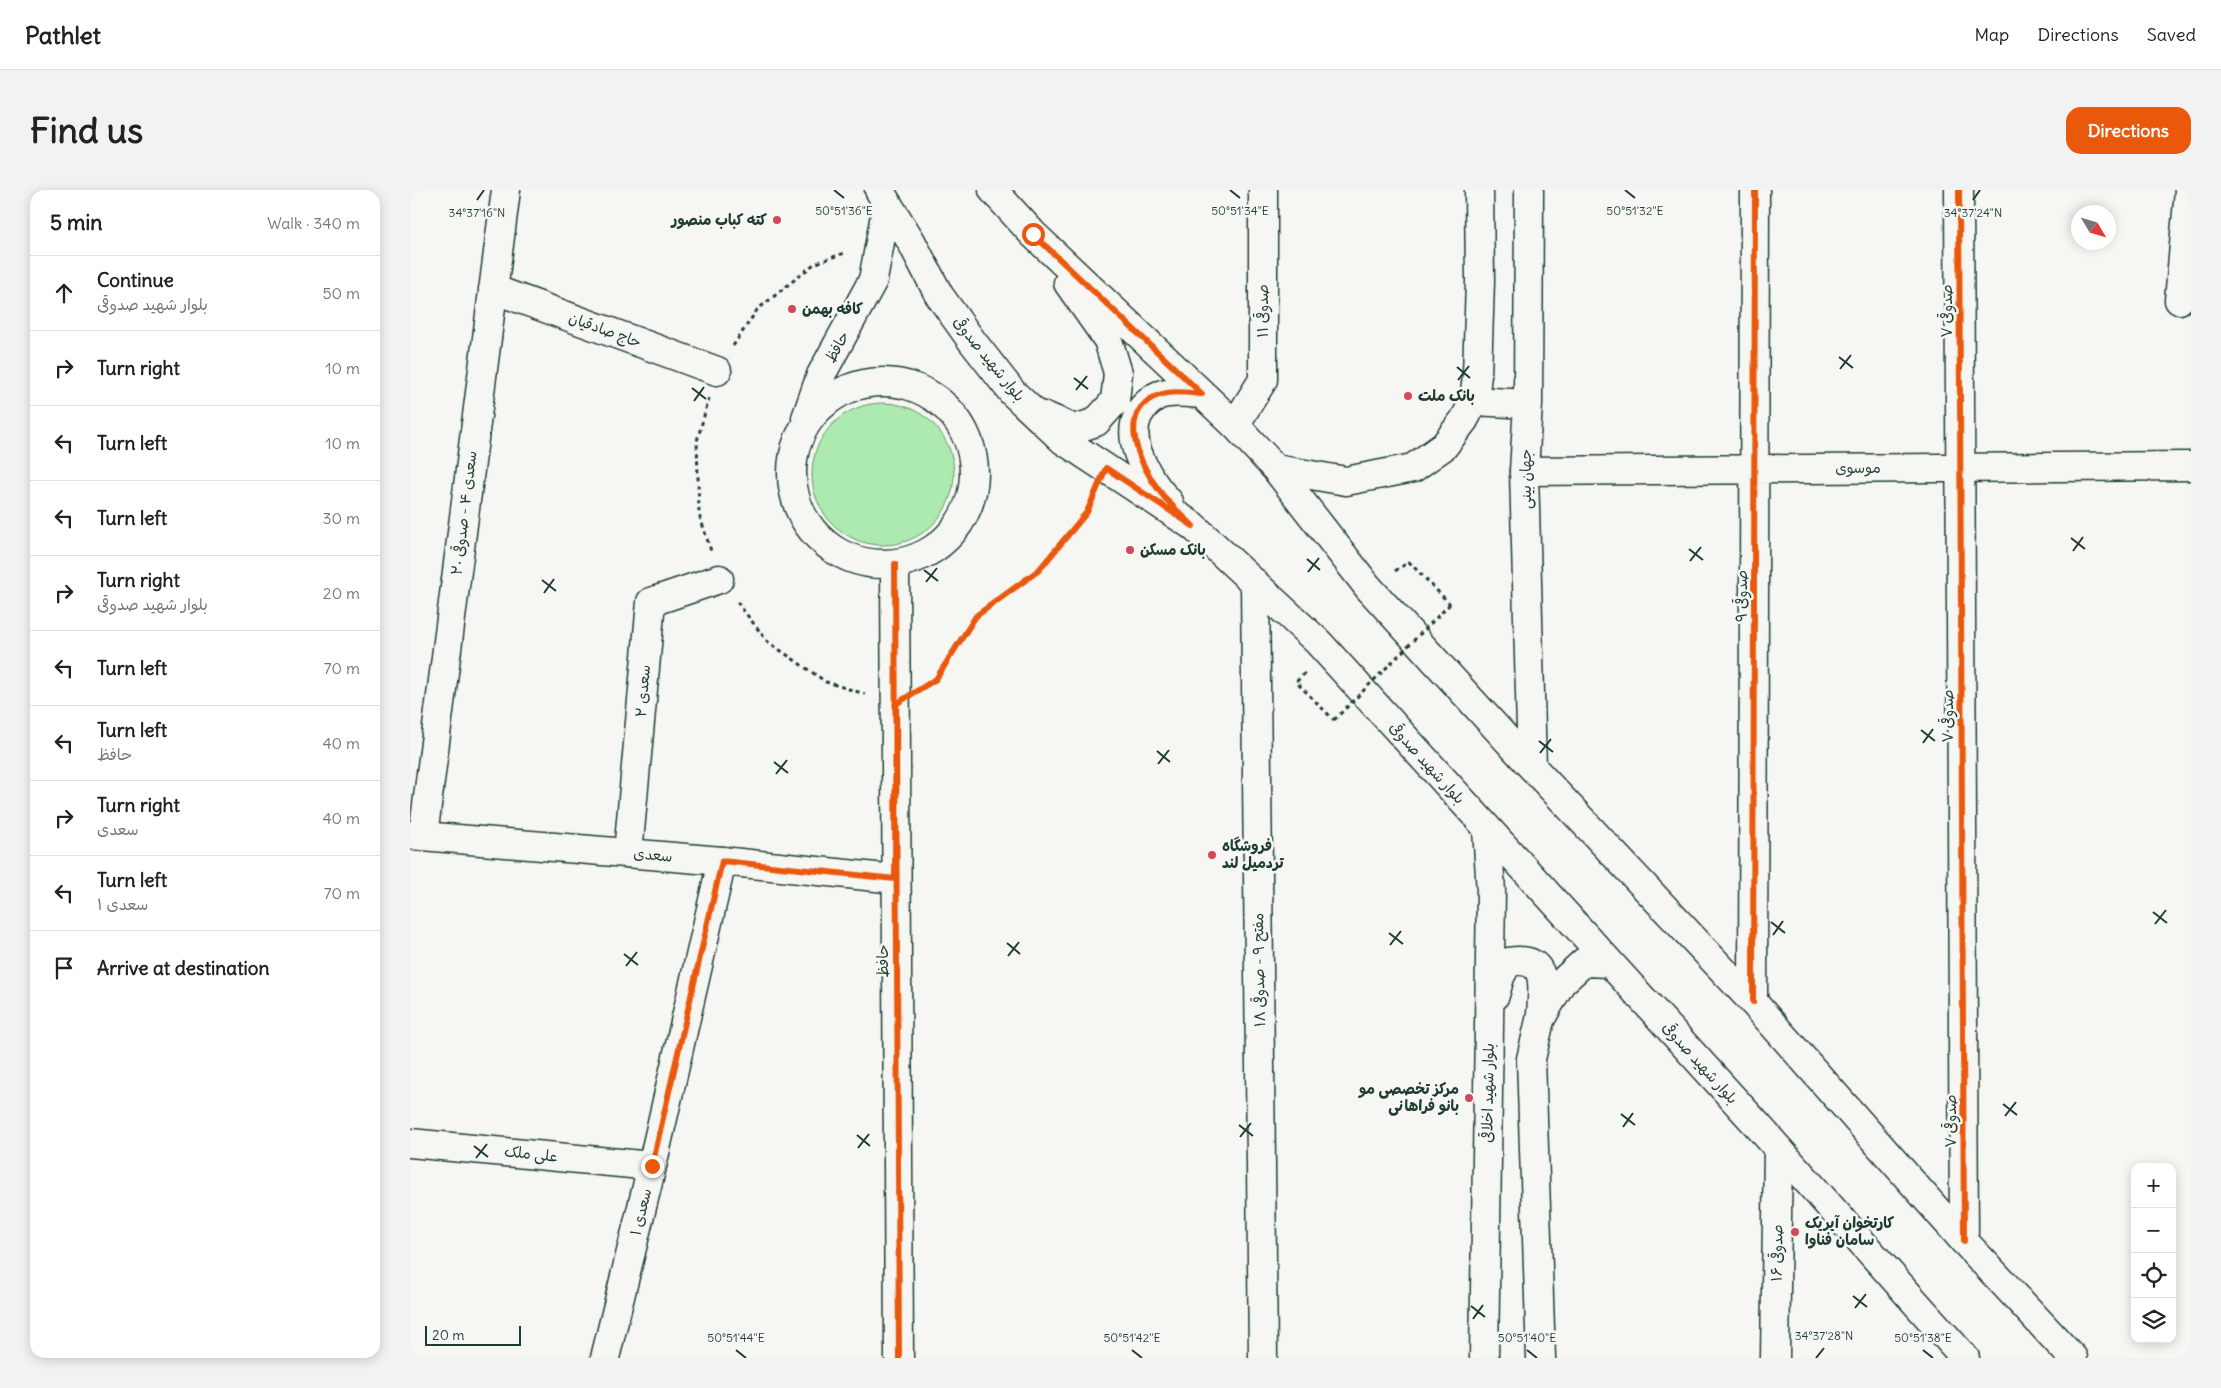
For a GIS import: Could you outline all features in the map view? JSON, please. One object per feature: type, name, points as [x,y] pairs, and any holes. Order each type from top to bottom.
[{"type":"street","name":"سعدی ۴ - صدوقی ۲۰","points":[[416,835],[506,190]]},
{"type":"street","points":[[993,190],[1033,234],[1235,425],[1276,469],[1368,587],[1532,768],[1753,1002],[1964,1241],[2073,1358]]},
{"type":"street","name":"صدوقی ۱۱","points":[[1235,425],[1263,380],[1263,190]]},
{"type":"street","points":[[1276,469],[1346,481],[1414,468],[1444,446],[1464,420],[1474,401],[1477,375],[1480,281],[1479,190]]},
{"type":"street","name":"جهان بینی","points":[[1529,190],[1528,404],[1524,471],[1532,768]]},
{"type":"street","name":"صدوقی ۹","points":[[1753,1002],[1755,190]]},
{"type":"street","name":"صدوقی ۷","points":[[1959,190],[1964,1241]]},
{"type":"street","points":[[2179,300],[2189,190]]},
{"type":"street","name":"حافظ","points":[[801,432],[821,376],[873,280],[882,238],[883,197]]},
{"type":"street","name":"بلوار شهید صدوقی","points":[[883,197],[911,241],[939,295],[1012,392],[1063,440],[1193,526],[1318,642],[1778,1149],[1956,1354]]},
{"type":"street","points":[[1012,392],[1049,419],[1075,429],[1096,422],[1115,401],[1118,373],[1108,340],[1033,234]]},
{"type":"street","name":"حاج صادقیان","points":[[493,288],[717,371]]},
{"type":"street","points":[[882,381],[907,384],[930,394],[950,409],[964,430],[973,454],[974,478],[969,503],[958,526],[941,544],[919,557],[894,564],[870,564],[846,557],[825,544],[808,526],[797,504],[792,480],[793,456],[801,432],[815,411],[834,395],[857,385],[882,381]]},
{"type":"street","points":[[1193,526],[1160,492],[1140,459],[1135,441],[1134,421],[1142,407],[1158,395],[1176,392],[1202,394]]},
{"type":"street","points":[[1474,401],[1528,404]]},
{"type":"street","name":"موسوی","points":[[1524,471],[2191,466]]},
{"type":"street","name":"حافظ","points":[[894,564],[899,1358]]},
{"type":"street","name":"سعدی ۲","points":[[628,853],[651,602],[719,579]]},
{"type":"street","name":"مفتح ۹ - صدوقی ۱۸","points":[[1255,583],[1263,1358]]},
{"type":"street","name":"بلوار شهید اخلاقی","points":[[1484,1358],[1491,892],[1487,828]]},
{"type":"street","name":"سعدی","points":[[416,835],[722,861],[895,879]]},
{"type":"street","name":"سعدی ۱","points":[[605,1358],[652,1166],[722,861]]},
{"type":"street","points":[[1489,1017],[1500,977],[1508,962],[1523,960],[1534,965],[1544,981],[1540,1020],[1531,1059],[1541,1358]]},
{"type":"street","points":[[1540,1020],[1561,983],[1584,962],[1609,963]]},
{"type":"street","name":"علی ملک","points":[[410,1143],[652,1166]]},
{"type":"street","name":"صدوقی ۱۶","points":[[1775,1358],[1778,1149]]},
{"type":"path","points":[[882,238],[814,264],[757,310],[717,371],[697,441],[699,514],[719,579],[767,641],[826,682],[896,704],[936,679],[976,616],[1039,570],[1087,512],[1106,468]]},
{"type":"path","points":[[1296,682],[1334,720],[1450,604],[1409,562]]},
{"type":"green space","points":[[883,403],[910,409],[922,415],[933,424],[942,435],[948,447],[954,474],[948,501],[942,513],[933,524],[922,533],[910,539],[883,545],[856,539],[844,533],[833,524],[824,513],[818,501],[812,474],[818,447],[824,435],[833,424],[844,415],[856,409]]},
{"type":"cycle path","points":[[1753,1002],[1755,190]]},
{"type":"cycle path","points":[[1959,190],[1964,1241]]},
{"type":"cycle path","points":[[895,564],[899,1358]]},
{"type":"place","name":"کته کباب منصور","points":[[777,220]]},
{"type":"place","name":"کافه بهمن","points":[[792,309]]},
{"type":"place","name":"بانک ملت","points":[[1408,396]]},
{"type":"place","name":"بانک مسکن","points":[[1130,550]]},
{"type":"place","name":"فروشگاه تردمیل لند","points":[[1212,855]]},
{"type":"place","name":"مرکز تخصصی مو بانو فراهانی","points":[[1469,1098]]},
{"type":"place","name":"کارتخوان آیریک سامان فناوا","points":[[1795,1232]]},
{"type":"route","points":[[652,1166],[722,861],[895,879],[896,704],[936,679],[976,616],[1039,570],[1087,512],[1106,468],[1193,526],[1160,492],[1140,459],[1135,441],[1134,421],[1142,407],[1158,395],[1176,392],[1202,394],[1033,234]]}]
